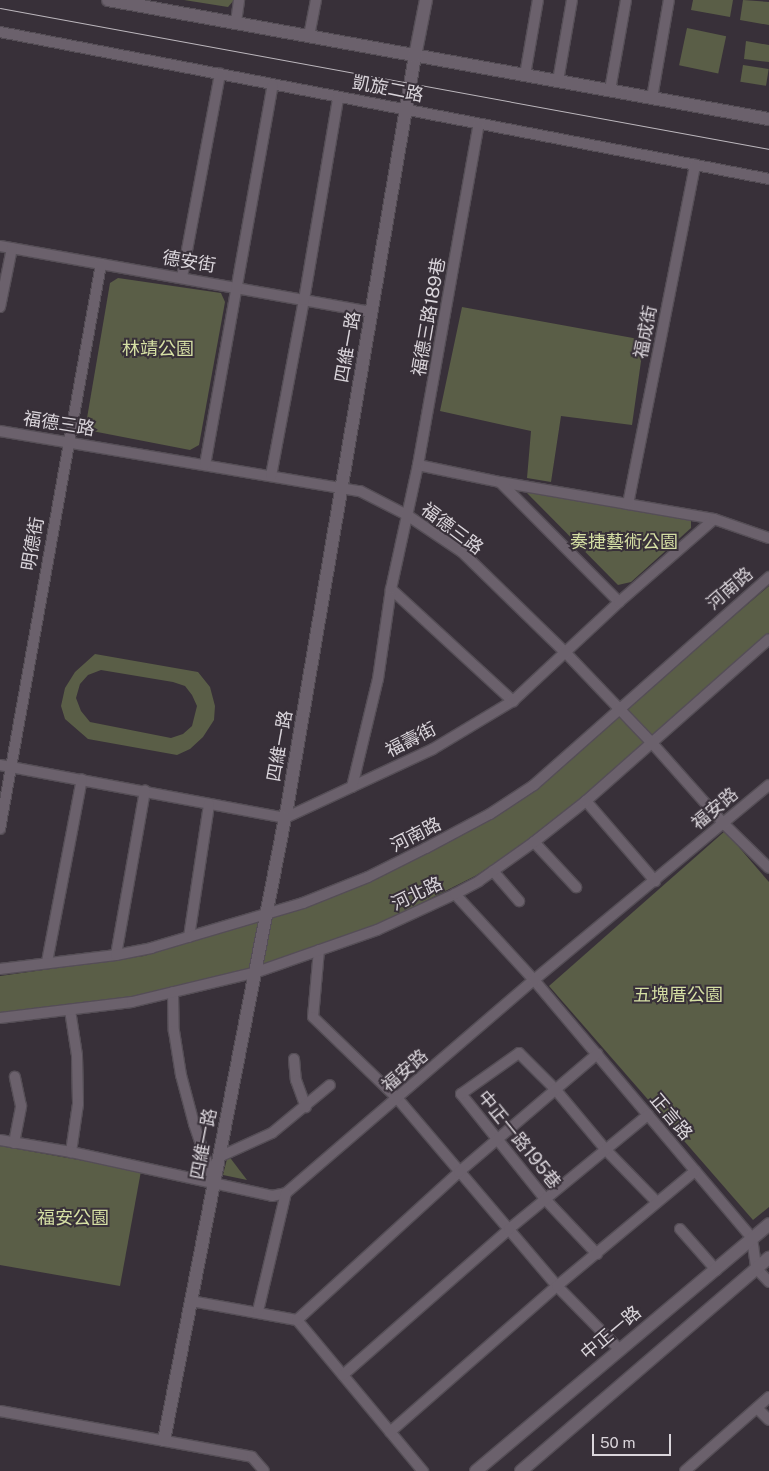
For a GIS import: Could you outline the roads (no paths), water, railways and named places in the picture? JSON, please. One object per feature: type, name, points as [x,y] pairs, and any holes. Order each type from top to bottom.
[{"type":"street","points":[[108,0],[153,4],[415,56],[769,119]]},
{"type":"street","points":[[236,22],[239,0]]},
{"type":"street","points":[[309,36],[316,0]]},
{"type":"street","name":"四維一路","points":[[164,1440],[285,818],[405,111],[426,0]]},
{"type":"street","points":[[525,75],[538,0]]},
{"type":"street","points":[[558,81],[572,0]]},
{"type":"street","points":[[610,90],[626,0]]},
{"type":"street","points":[[652,98],[669,0]]},
{"type":"street","name":"凱旋二路","points":[[0,32],[405,111],[769,178]]},
{"type":"street","points":[[182,277],[220,74]]},
{"type":"street","points":[[205,465],[273,85]]},
{"type":"street","points":[[271,476],[304,300],[338,98]]},
{"type":"street","name":"福德三路189巷","points":[[352,787],[378,679],[391,588],[418,465],[479,124]]},
{"type":"street","name":"福成街","points":[[628,504],[695,165]]},
{"type":"street","name":"德安街","points":[[0,246],[372,312]]},
{"type":"street","points":[[0,307],[12,248]]},
{"type":"street","name":"明德街","points":[[0,829],[101,264]]},
{"type":"street","name":"福德三路","points":[[0,431],[360,491],[408,515],[462,552],[565,652],[652,743],[723,823],[769,868]]},
{"type":"street","points":[[418,465],[500,482],[714,519],[769,538]]},
{"type":"street","points":[[500,482],[619,602]]},
{"type":"street","name":"福壽街","points":[[285,818],[320,800],[433,749],[512,701],[619,602],[714,519]]},
{"type":"street","name":"河南路","points":[[0,969],[116,955],[151,948],[266,915],[368,877],[490,814],[534,785],[769,577]]},
{"type":"street","points":[[391,588],[512,701]]},
{"type":"street","name":"河北路","points":[[0,1018],[132,1002],[256,972],[378,930],[455,894],[493,871],[534,842],[586,801],[769,639]]},
{"type":"street","points":[[0,764],[285,818]]},
{"type":"street","points":[[47,962],[82,779]]},
{"type":"street","name":"福安路","points":[[286,1193],[398,1099],[534,980],[769,785]]},
{"type":"street","points":[[116,955],[145,791]]},
{"type":"street","points":[[586,801],[655,881]]},
{"type":"street","points":[[189,936],[209,804]]},
{"type":"street","points":[[534,842],[576,887]]},
{"type":"street","points":[[493,871],[519,901]]},
{"type":"street","name":"正言路","points":[[455,894],[534,980],[752,1238]]},
{"type":"street","points":[[319,950],[313,1017],[398,1099],[557,1286],[619,1348]]},
{"type":"street","points":[[173,992],[174,1031],[181,1075],[194,1124],[215,1185]]},
{"type":"street","points":[[70,1010],[77,1055],[78,1104],[71,1152]]},
{"type":"street","name":"中正一路195巷","points":[[597,1254],[546,1200],[461,1094],[519,1053],[555,1089],[606,1150],[657,1202]]},
{"type":"street","points":[[297,1320],[459,1172],[597,1054]]},
{"type":"street","points":[[294,1059],[296,1080],[306,1107]]},
{"type":"street","points":[[14,1143],[21,1106],[15,1077]]},
{"type":"street","points":[[219,1156],[272,1133],[306,1107],[330,1085]]},
{"type":"street","points":[[343,1375],[509,1230],[648,1115]]},
{"type":"street","points":[[0,1140],[71,1152],[272,1196],[286,1193],[258,1311]]},
{"type":"street","points":[[390,1432],[557,1286],[696,1171]]},
{"type":"street","name":"中正一路","points":[[476,1471],[619,1348],[716,1270],[769,1224]]},
{"type":"street","points":[[680,1229],[716,1270]]},
{"type":"street","points":[[752,1238],[756,1268],[769,1282]]},
{"type":"street","points":[[520,1471],[769,1258]]},
{"type":"street","points":[[191,1301],[258,1311],[297,1320],[423,1471]]},
{"type":"street","points":[[685,1471],[769,1397]]},
{"type":"street","points":[[757,1408],[769,1420]]},
{"type":"street","points":[[0,1411],[252,1457],[264,1471]]},
{"type":"tram line","points":[[0,8],[769,149]]},
{"type":"park label","name":"林靖公園","points":[[158,349]]},
{"type":"park label","name":"奏捷藝術公園","points":[[624,542]]},
{"type":"park label","name":"五塊厝公園","points":[[678,995]]},
{"type":"park label","name":"福安公園","points":[[73,1218]]}]
